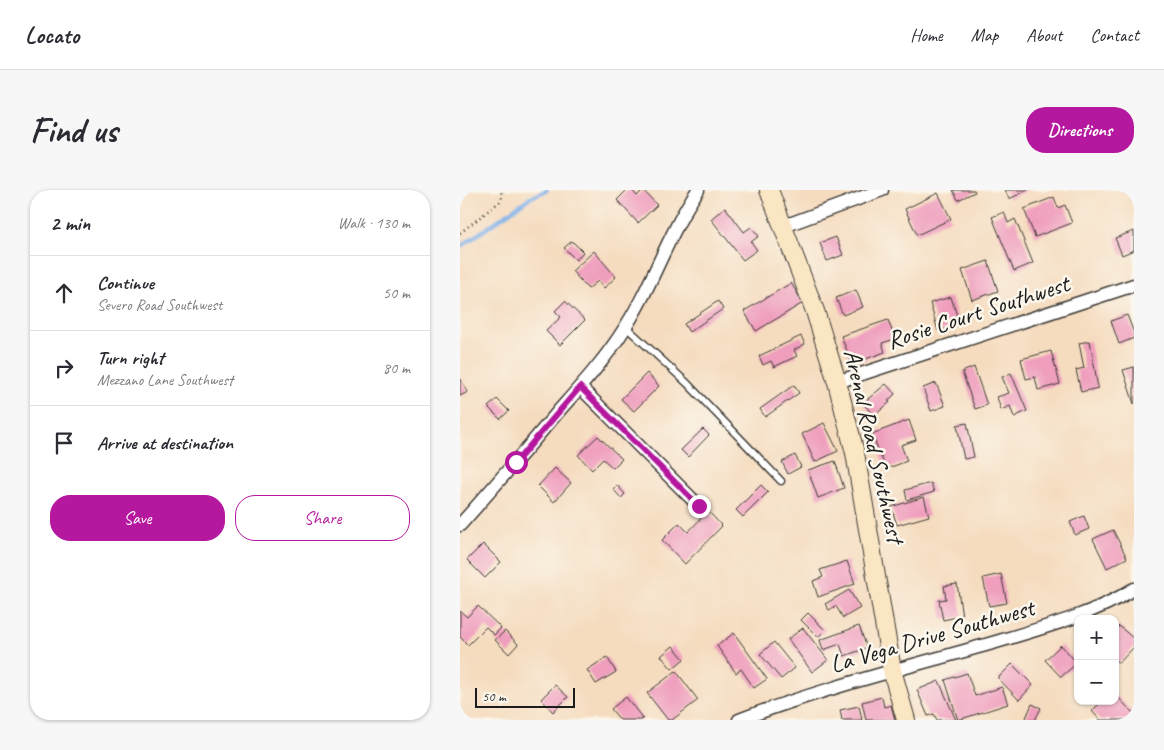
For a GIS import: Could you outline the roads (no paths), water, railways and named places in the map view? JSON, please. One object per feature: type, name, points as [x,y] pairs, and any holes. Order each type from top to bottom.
[{"type":"street","points":[[460,525],[580,387],[626,327],[643,299],[684,211],[698,190]]},
{"type":"street","name":"Arenal Road Southwest","points":[[768,190],[784,226],[815,311],[837,382],[855,453],[892,670],[906,720]]},
{"type":"street","points":[[784,226],[882,190]]},
{"type":"street","name":"Rosie Court Southwest","points":[[837,382],[1134,285]]},
{"type":"street","points":[[580,387],[699,506]]},
{"type":"street","name":"La Vega Drive Southwest","points":[[739,720],[826,689],[968,650],[1082,615],[1120,598],[1134,589]]},
{"type":"lane","points":[[626,327],[687,383],[781,481]]},
{"type":"waterway","points":[[460,247],[528,199],[547,190]]}]
